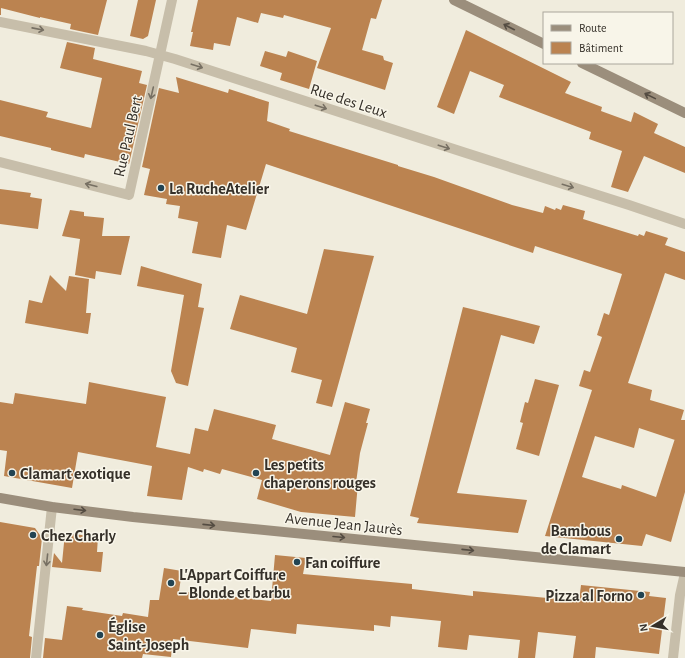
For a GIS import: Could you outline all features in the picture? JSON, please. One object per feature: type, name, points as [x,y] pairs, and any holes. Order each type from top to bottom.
[{"type":"street","name":"Rue Paul Bert","points":[[0,162],[129,195],[172,0]]},
{"type":"street","points":[[454,0],[543,44]]},
{"type":"street","name":"Rue des Leux","points":[[0,22],[160,55],[685,224]]},
{"type":"street","points":[[584,64],[685,113]]},
{"type":"street","name":"Avenue Jean Jaurès","points":[[0,498],[52,507],[141,518],[364,539],[685,573]]},
{"type":"street","points":[[36,658],[52,507]]},
{"type":"street","points":[[673,658],[680,595],[685,573]]},
{"type":"building","points":[[0,0],[107,0],[98,35],[70,29],[71,24],[1,8],[0,15]]},
{"type":"building","points":[[138,0],[156,0],[148,36],[143,39],[130,36]]},
{"type":"building","points":[[198,0],[382,0],[376,19],[371,18],[362,50],[383,56],[384,60],[393,63],[385,90],[317,68],[331,28],[284,15],[283,18],[261,13],[258,23],[237,17],[230,46],[214,43],[213,50],[190,46],[193,32],[191,32]]},
{"type":"building","points":[[466,30],[571,82],[565,93],[602,107],[601,111],[631,122],[634,112],[658,124],[654,133],[685,147],[685,173],[644,156],[628,192],[611,187],[622,151],[589,139],[591,132],[499,97],[504,85],[470,71],[454,114],[437,107]]},
{"type":"building","points":[[67,42],[95,48],[93,59],[142,71],[139,83],[147,85],[129,164],[85,154],[84,158],[51,150],[51,148],[0,136],[0,100],[48,112],[46,117],[91,128],[102,78],[60,68]]},
{"type":"building","points":[[265,51],[286,57],[288,51],[317,61],[309,89],[280,80],[282,73],[260,66]]},
{"type":"building","points":[[176,77],[228,93],[229,89],[269,102],[267,121],[290,129],[289,131],[398,165],[512,205],[543,213],[545,206],[555,210],[556,208],[561,210],[563,205],[585,211],[583,219],[638,236],[639,234],[644,236],[646,231],[668,238],[665,245],[685,252],[685,280],[665,273],[628,383],[652,390],[650,400],[684,410],[681,420],[685,420],[685,492],[671,542],[646,534],[642,546],[545,536],[592,390],[579,386],[584,370],[590,372],[602,337],[597,335],[604,313],[609,315],[622,274],[535,246],[533,253],[266,164],[246,230],[227,225],[221,258],[192,253],[198,222],[178,218],[180,206],[166,204],[167,199],[144,195],[150,169],[142,167],[159,88],[179,93]],"holes":[[[639,428],[675,440],[656,497],[622,485],[621,489],[582,477],[595,436],[634,448]]]},
{"type":"building","points":[[0,189],[31,193],[30,197],[42,199],[38,229],[0,224]]},
{"type":"building","points":[[70,210],[84,212],[84,216],[104,218],[102,236],[130,236],[121,275],[96,271],[95,279],[75,275],[80,239],[62,236]]},
{"type":"building","points":[[324,249],[374,256],[332,407],[316,403],[322,380],[291,372],[297,348],[230,329],[240,295],[307,314]]},
{"type":"building","points":[[141,266],[202,284],[198,307],[204,308],[188,386],[176,383],[171,371],[184,295],[137,286]]},
{"type":"building","points":[[50,275],[66,291],[69,276],[89,279],[86,313],[91,313],[88,334],[25,323],[29,300],[42,303]]},
{"type":"building","points":[[463,307],[540,326],[534,344],[501,335],[457,493],[527,500],[518,533],[417,523],[419,518],[410,516]]},
{"type":"building","points":[[535,379],[559,385],[539,456],[516,449],[523,423],[520,422],[525,402],[528,403]]},
{"type":"building","points":[[89,382],[166,397],[156,447],[190,454],[195,428],[208,431],[214,409],[276,425],[272,439],[330,455],[345,402],[370,409],[360,453],[356,483],[358,483],[355,517],[301,512],[257,499],[262,480],[222,469],[220,474],[204,469],[203,472],[188,467],[182,500],[147,496],[152,466],[78,452],[72,488],[4,476],[7,451],[0,450],[0,402],[13,404],[15,393],[86,404]]},
{"type":"building","points":[[0,522],[35,528],[42,538],[39,566],[37,566],[29,636],[32,637],[30,658],[0,658]]},
{"type":"building","points":[[65,533],[98,537],[97,552],[103,552],[101,572],[52,567],[54,553],[62,563]]},
{"type":"building","points":[[275,555],[306,558],[303,574],[412,584],[412,589],[473,596],[473,591],[579,601],[581,585],[650,592],[649,596],[666,598],[659,654],[596,647],[595,658],[573,658],[576,636],[538,632],[535,658],[518,658],[520,640],[469,635],[467,650],[438,647],[441,621],[391,616],[390,627],[374,625],[374,631],[297,624],[296,634],[251,629],[248,648],[173,639],[171,657],[143,654],[142,658],[43,658],[45,638],[62,640],[67,606],[83,608],[82,610],[122,616],[123,613],[148,617],[150,600],[159,600],[164,568],[182,571],[179,591],[271,601]]},
{"type":"place","name":"La RucheAtelier","points":[[161,188]]},
{"type":"place","name":"Clamart exotique","points":[[12,473]]},
{"type":"place","name":"Les petits chaperons rouges","points":[[256,473]]},
{"type":"place","name":"Chez Charly","points":[[33,535]]},
{"type":"place","name":"Bambous de Clamart","points":[[619,539]]},
{"type":"place","name":"Fan coiffure","points":[[297,562]]},
{"type":"place","name":"L'Appart Coiffure – Blonde et barbu","points":[[171,583]]},
{"type":"place","name":"Pizza al Forno","points":[[641,595]]},
{"type":"place","name":"Église Saint-Joseph","points":[[100,635]]}]
